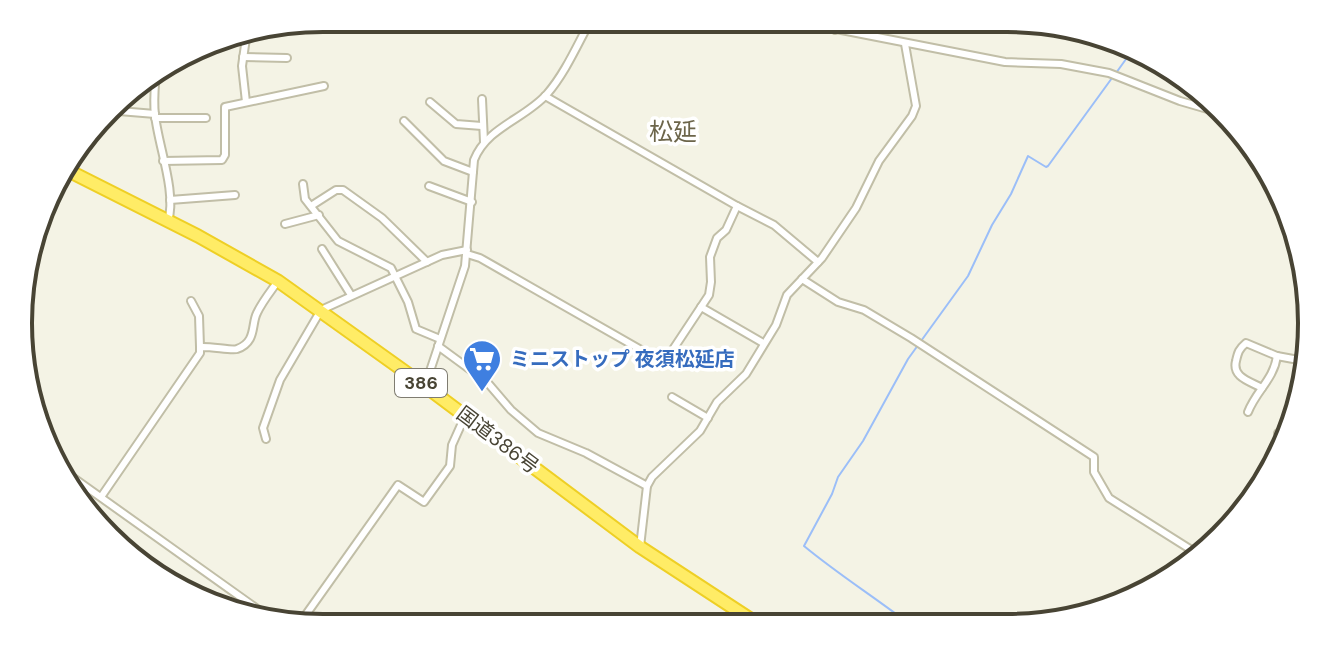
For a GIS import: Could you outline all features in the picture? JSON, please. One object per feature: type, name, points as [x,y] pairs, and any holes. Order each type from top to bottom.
[{"type":"highway","name":"国道386号","points":[[74,173],[278,281],[425,386],[640,547],[743,614]]},
{"type":"street","points":[[425,386],[465,266],[474,160],[484,142],[545,96],[562,74],[584,32]]},
{"type":"street","points":[[845,32],[1005,62],[1061,64],[1109,73],[1203,108]]},
{"type":"street","points":[[245,43],[246,102]]},
{"type":"street","points":[[640,547],[647,486],[667,461],[700,431],[729,389],[746,374],[776,325],[787,295],[818,262],[856,208],[888,148],[912,116],[916,106],[905,44]]},
{"type":"street","points":[[243,57],[287,58]]},
{"type":"street","points":[[156,85],[155,116],[170,200],[168,221]]},
{"type":"street","points":[[163,161],[222,160],[225,155],[225,107],[324,86]]},
{"type":"street","points":[[545,96],[774,225],[818,262]]},
{"type":"street","points":[[482,99],[484,142]]},
{"type":"street","points":[[430,102],[456,124],[482,126]]},
{"type":"street","points":[[123,112],[206,118]]},
{"type":"street","points":[[404,121],[444,161],[473,172]]},
{"type":"street","points":[[303,184],[305,199],[338,241],[384,262],[395,275],[416,329],[439,342],[487,382],[511,410],[538,433],[586,453],[647,486]]},
{"type":"street","points":[[429,186],[472,202]]},
{"type":"street","points":[[311,206],[336,190],[343,190],[382,218],[427,262]]},
{"type":"street","points":[[170,200],[235,195]]},
{"type":"street","points":[[266,439],[263,428],[280,380],[321,310],[427,262],[467,252],[664,363],[709,295],[710,257],[717,238],[726,230],[737,206]]},
{"type":"street","points":[[285,224],[319,215]]},
{"type":"street","points":[[322,249],[351,295]]},
{"type":"street","points":[[802,279],[838,302],[864,310],[911,338],[1094,457],[1094,472],[1109,498],[1190,549]]},
{"type":"street","points":[[200,347],[217,346],[232,350],[242,346],[253,334],[255,315],[278,281]]},
{"type":"street","points":[[101,497],[200,353],[199,316],[191,301]]},
{"type":"street","points":[[701,307],[763,343]]},
{"type":"street","points":[[1262,388],[1236,374],[1234,369],[1239,349],[1246,343],[1277,356],[1296,360]]},
{"type":"street","points":[[1248,412],[1269,381],[1277,356]]},
{"type":"street","points":[[672,397],[708,418]]},
{"type":"street","points":[[307,613],[398,485],[424,502],[450,466],[452,445],[465,416]]},
{"type":"street","points":[[79,482],[252,605]]},
{"type":"waterway","points":[[1116,73],[1127,58]]},
{"type":"waterway","points":[[896,614],[804,546],[838,477],[863,441],[908,359],[968,276],[1028,156],[1048,166],[1112,78]]},
{"type":"place","name":"ミニストップ 夜須松延店","points":[[482,393]]},
{"type":"district","name":"松延","points":[[673,132]]}]
